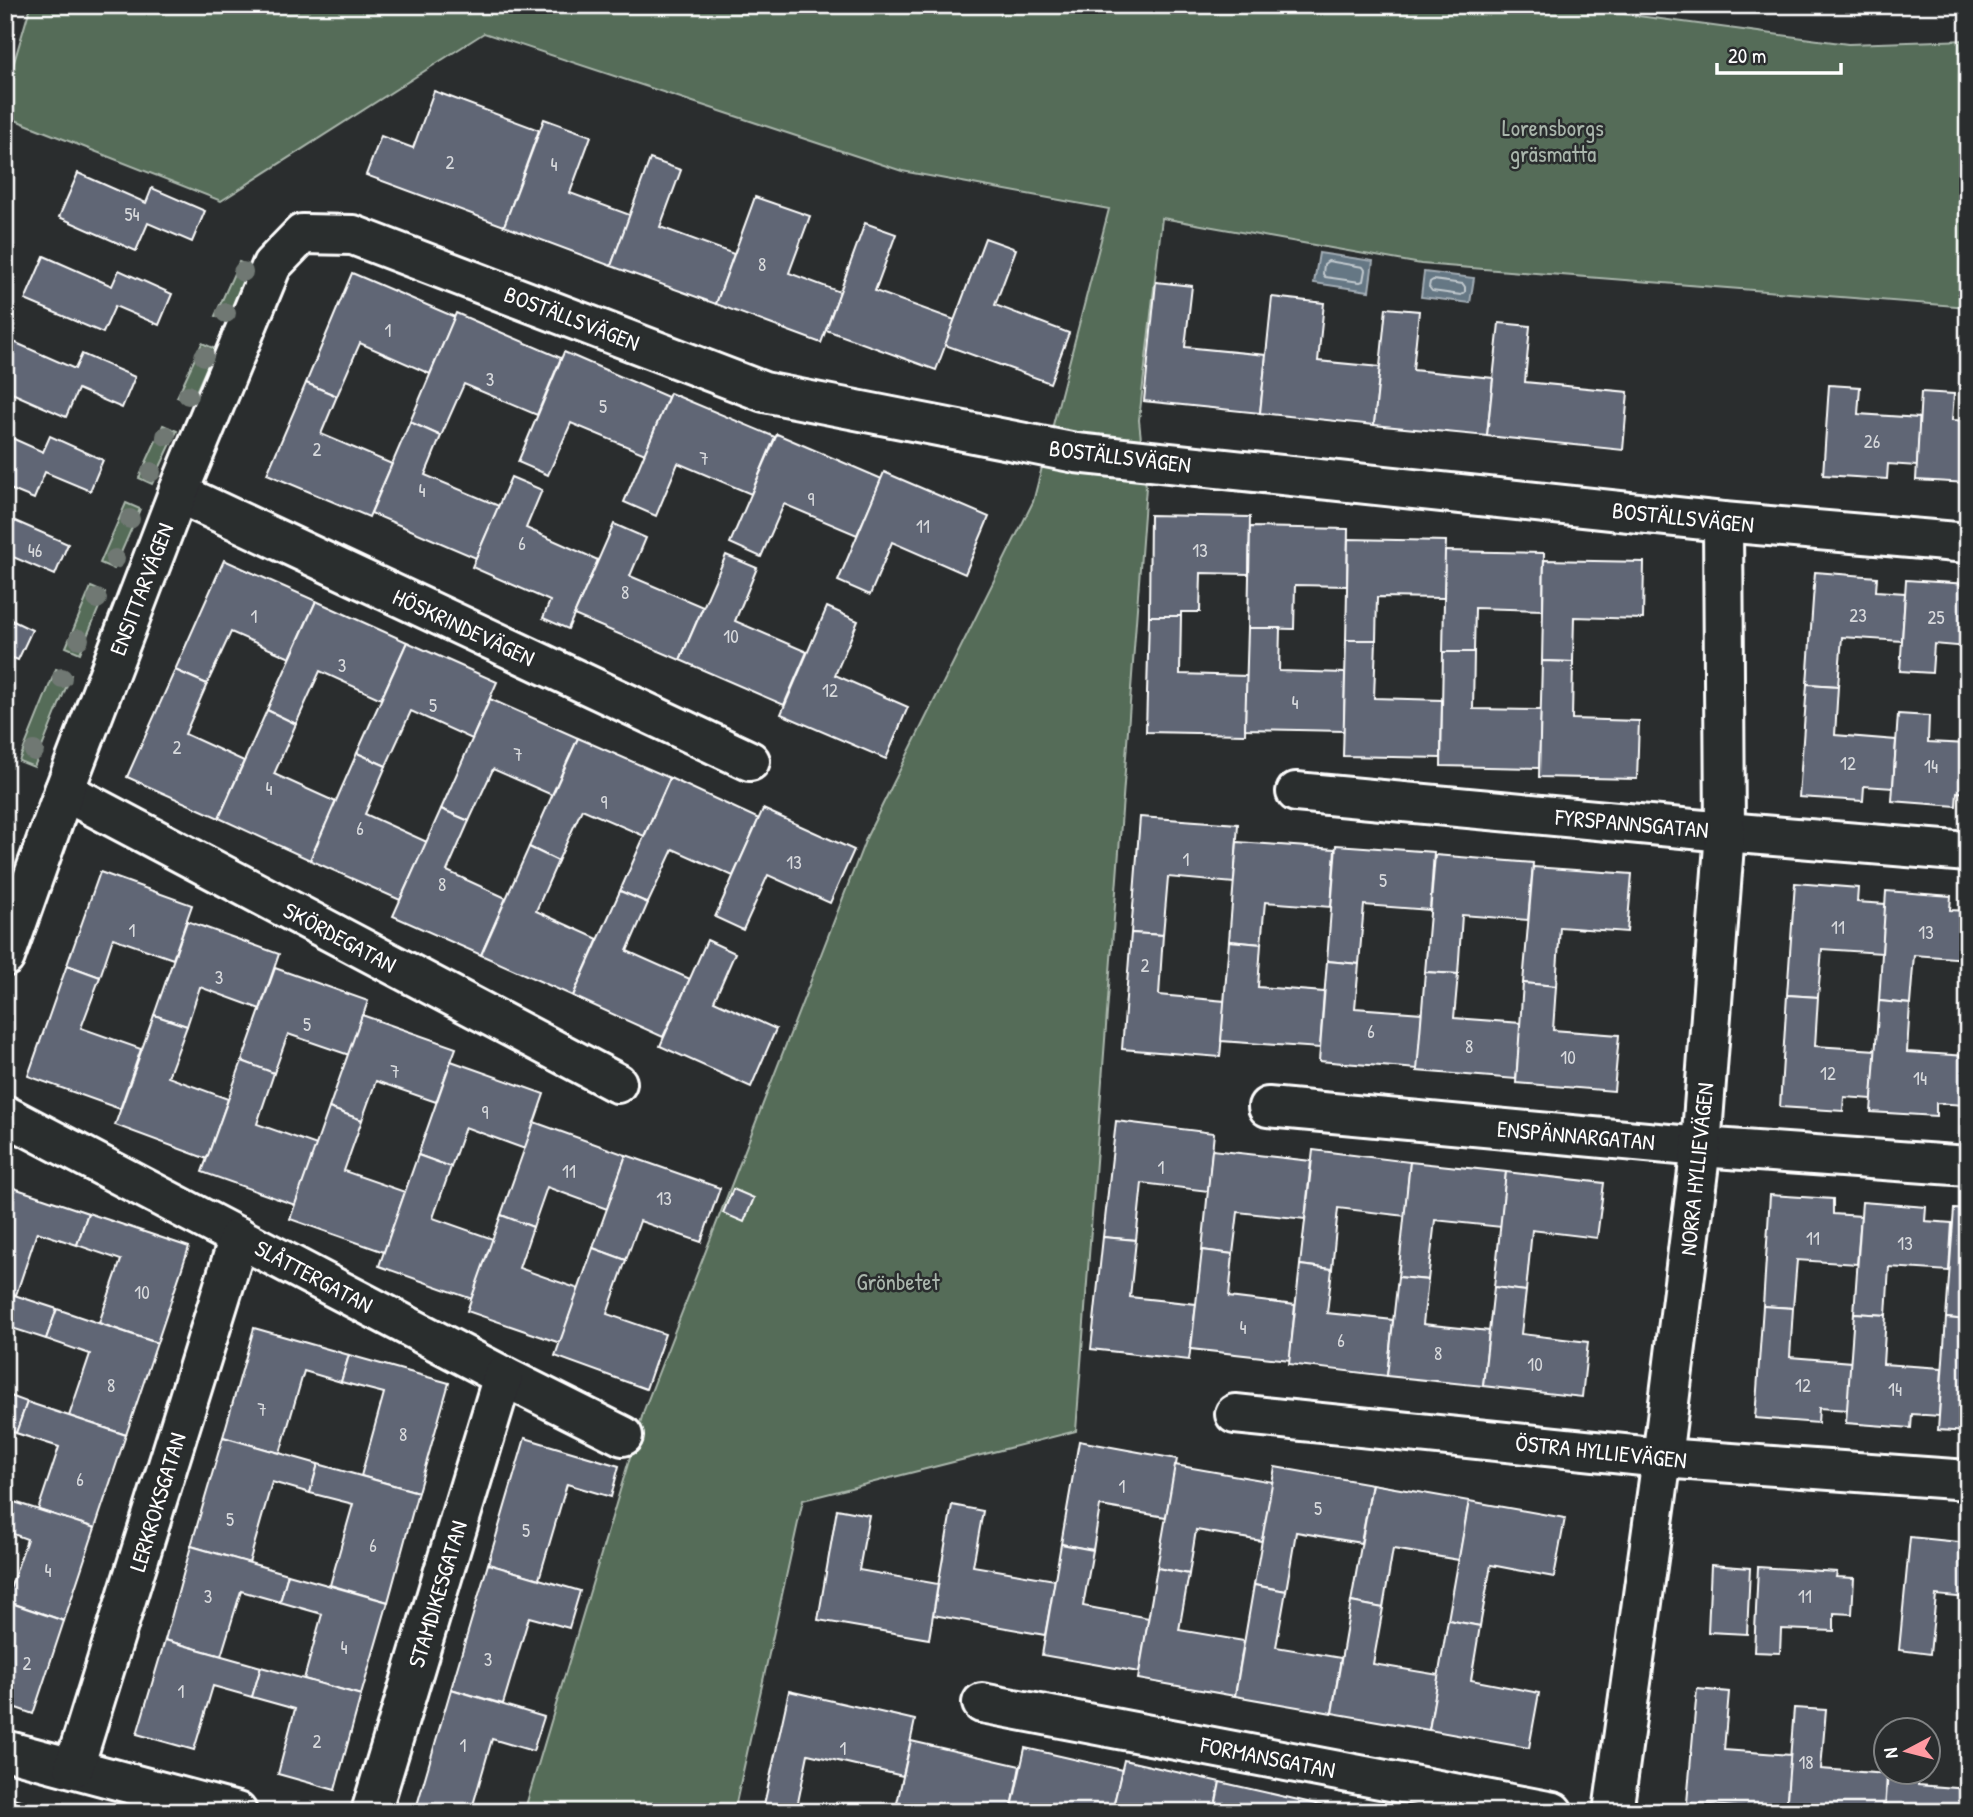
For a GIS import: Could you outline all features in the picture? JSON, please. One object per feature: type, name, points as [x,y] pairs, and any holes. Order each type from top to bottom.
[{"type":"street","name":"ENSITTARVÄGEN","points":[[5,957],[64,791],[178,493],[272,265],[302,234]]},
{"type":"street","name":"BOSTÄLLSVÄGEN","points":[[302,234],[353,234],[764,392],[1076,453],[1723,522],[1968,543]]},
{"type":"street","name":"HÖSKRINDEVÄGEN","points":[[178,493],[750,761]]},
{"type":"street","name":"NORRA HYLLIEVÄGEN","points":[[1614,1812],[1701,1147],[1724,832],[1723,522]]},
{"type":"street","name":"SKÖRDEGATAN","points":[[64,791],[617,1083]]},
{"type":"street","name":"FYRSPANNSGATAN","points":[[1296,792],[1968,852]]},
{"type":"street","name":"ENSPÄNNARGATAN","points":[[1268,1107],[1701,1147],[1968,1166]]},
{"type":"street","name":"SLÅTTERGATAN","points":[[5,1115],[623,1436]]},
{"type":"street","name":"LERKROKSGATAN","points":[[74,1767],[239,1237]]},
{"type":"street","name":"STAMDIKESGATAN","points":[[371,1812],[503,1376]]},
{"type":"street","name":"ÖSTRA HYLLIEVÄGEN","points":[[1235,1414],[1662,1458],[1968,1480]]},
{"type":"street","name":"FORMANSGATAN","points":[[982,1703],[1553,1812]]},
{"type":"street","points":[[5,1750],[237,1812]]},
{"type":"green space","points":[[29,5],[1556,5],[1848,44],[1968,40],[1968,307],[1421,264],[1162,218],[1139,420],[1146,487],[1076,1431],[803,1500],[734,1812],[524,1812],[644,1410],[867,836],[1033,502],[1109,209],[902,171],[484,33],[221,201],[5,116],[5,93]]},
{"type":"green space","points":[[239,262],[253,268],[229,322],[215,316]]},
{"type":"green space","points":[[202,343],[215,349],[191,403],[177,397]]},
{"type":"green space","points":[[163,425],[177,431],[152,484],[139,478]]},
{"type":"green space","points":[[126,503],[140,509],[114,569],[100,563]]},
{"type":"green space","points":[[91,587],[105,593],[80,653],[66,647]]},
{"type":"green space","points":[[56,669],[71,675],[34,767],[19,761]]},
{"type":"water","points":[[1319,253],[1373,261],[1369,291],[1314,283]]},
{"type":"water","points":[[1424,272],[1474,278],[1470,303],[1421,297]]},
{"type":"building","points":[[434,91],[539,130],[504,226],[366,175],[381,136],[413,148]]},
{"type":"building","points":[[544,119],[591,136],[570,193],[630,215],[611,266],[504,226]]},
{"type":"building","points":[[650,159],[681,170],[660,227],[734,254],[716,304],[611,266]]},
{"type":"building","points":[[78,173],[146,203],[152,188],[205,211],[192,242],[148,223],[136,251],[59,217]]},
{"type":"building","points":[[755,197],[810,216],[789,273],[840,292],[821,343],[716,304]]},
{"type":"building","points":[[865,223],[896,234],[875,291],[955,320],[936,370],[826,330]]},
{"type":"building","points":[[985,238],[1016,249],[995,305],[1069,333],[1050,383],[945,345]]},
{"type":"building","points":[[44,256],[112,286],[119,270],[172,294],[159,325],[115,306],[103,333],[25,300]]},
{"type":"building","points":[[352,273],[455,317],[430,374],[360,343],[337,396],[306,383]]},
{"type":"building","points":[[1156,282],[1192,286],[1185,347],[1266,355],[1260,413],[1144,401]]},
{"type":"building","points":[[1272,297],[1324,303],[1318,361],[1380,367],[1374,425],[1260,413]]},
{"type":"building","points":[[1386,308],[1419,311],[1413,370],[1493,378],[1487,436],[1374,425]]},
{"type":"building","points":[[456,313],[561,358],[537,415],[464,384],[441,436],[410,422]]},
{"type":"building","points":[[1499,323],[1530,326],[1525,382],[1628,392],[1623,450],[1487,436]]},
{"type":"building","points":[[7,339],[75,369],[82,354],[135,377],[122,408],[78,389],[66,417],[5,390]]},
{"type":"building","points":[[564,352],[668,397],[645,454],[571,423],[548,475],[518,462]]},
{"type":"building","points":[[306,383],[337,396],[321,434],[392,464],[369,517],[267,474]]},
{"type":"building","points":[[1829,385],[1860,387],[1858,414],[1920,418],[1917,466],[1888,464],[1887,479],[1823,475]]},
{"type":"building","points":[[1921,392],[1954,394],[1952,420],[1968,421],[1968,483],[1916,480]]},
{"type":"building","points":[[670,393],[775,437],[751,494],[678,463],[656,516],[624,502]]},
{"type":"building","points":[[410,422],[441,436],[425,475],[499,506],[476,558],[371,513]]},
{"type":"building","points":[[777,434],[882,479],[857,535],[784,504],[761,557],[730,543]]},
{"type":"building","points":[[5,435],[43,452],[50,436],[103,460],[90,491],[45,472],[34,499],[5,487]]},
{"type":"building","points":[[884,472],[989,517],[965,574],[892,542],[870,595],[838,581]]},
{"type":"building","points":[[511,477],[542,490],[526,528],[598,560],[568,629],[543,618],[550,601],[472,567]]},
{"type":"building","points":[[1150,515],[1250,517],[1249,574],[1201,573],[1200,612],[1181,612],[1181,616],[1149,616]]},
{"type":"building","points":[[15,521],[68,544],[55,575],[11,556],[5,568],[5,535],[8,536]]},
{"type":"building","points":[[614,524],[646,538],[630,576],[703,607],[680,660],[574,615]]},
{"type":"building","points":[[1250,527],[1348,529],[1347,586],[1295,585],[1294,629],[1248,628]]},
{"type":"building","points":[[1348,539],[1446,541],[1444,598],[1377,597],[1376,640],[1346,640]]},
{"type":"building","points":[[1445,551],[1544,553],[1543,610],[1475,608],[1474,652],[1443,652]]},
{"type":"building","points":[[726,555],[757,568],[735,621],[807,652],[784,705],[680,660]]},
{"type":"building","points":[[224,560],[316,601],[290,658],[231,632],[207,684],[175,670]]},
{"type":"building","points":[[1544,560],[1644,562],[1643,619],[1574,617],[1573,662],[1542,661]]},
{"type":"building","points":[[1815,572],[1877,577],[1876,591],[1905,593],[1902,641],[1842,637],[1838,686],[1807,684]]},
{"type":"building","points":[[1906,580],[1968,584],[1968,647],[1934,644],[1932,673],[1900,671]]},
{"type":"building","points":[[316,601],[407,642],[381,699],[320,671],[296,724],[267,710]]},
{"type":"building","points":[[827,607],[858,621],[835,675],[908,707],[886,759],[781,714]]},
{"type":"building","points":[[1149,616],[1181,616],[1180,674],[1247,676],[1245,734],[1146,732]]},
{"type":"building","points":[[5,617],[32,630],[18,660],[5,655]]},
{"type":"building","points":[[1248,628],[1280,628],[1279,671],[1345,673],[1344,731],[1245,729]]},
{"type":"building","points":[[1346,640],[1376,640],[1374,698],[1442,700],[1441,758],[1343,756]]},
{"type":"building","points":[[407,642],[497,682],[472,739],[411,711],[386,766],[357,753]]},
{"type":"building","points":[[1443,652],[1474,652],[1473,709],[1541,710],[1539,768],[1441,766]]},
{"type":"building","points":[[1542,661],[1573,662],[1572,719],[1639,721],[1637,779],[1539,777]]},
{"type":"building","points":[[175,670],[207,684],[185,734],[244,761],[219,818],[127,777]]},
{"type":"building","points":[[1807,684],[1838,686],[1835,735],[1896,740],[1893,788],[1864,786],[1863,801],[1799,797]]},
{"type":"building","points":[[490,699],[578,738],[552,795],[493,769],[469,821],[441,809]]},
{"type":"building","points":[[267,710],[296,724],[274,774],[336,802],[310,860],[219,818]]},
{"type":"building","points":[[1898,714],[1929,716],[1928,742],[1968,744],[1968,793],[1957,792],[1956,806],[1892,801]]},
{"type":"building","points":[[578,738],[670,778],[644,836],[582,809],[558,861],[529,847]]},
{"type":"building","points":[[357,753],[386,766],[365,814],[427,842],[400,900],[310,860]]},
{"type":"building","points":[[670,778],[759,819],[733,876],[673,849],[648,903],[620,891]]},
{"type":"building","points":[[441,809],[469,821],[447,871],[506,898],[481,955],[393,916]]},
{"type":"building","points":[[763,809],[854,850],[830,903],[768,875],[743,930],[715,917]]},
{"type":"building","points":[[1140,817],[1238,824],[1234,883],[1168,877],[1163,935],[1131,933]]},
{"type":"building","points":[[1237,842],[1335,849],[1331,907],[1265,902],[1261,944],[1229,941]]},
{"type":"building","points":[[1336,845],[1434,852],[1430,910],[1364,905],[1359,964],[1327,961]]},
{"type":"building","points":[[529,847],[558,861],[536,911],[598,939],[573,996],[481,955]]},
{"type":"building","points":[[1435,855],[1533,863],[1528,920],[1462,915],[1458,974],[1425,972]]},
{"type":"building","points":[[1533,867],[1632,874],[1627,932],[1560,927],[1556,986],[1523,983]]},
{"type":"building","points":[[100,872],[192,905],[173,959],[113,938],[100,977],[67,965]]},
{"type":"building","points":[[1795,883],[1858,888],[1857,902],[1886,904],[1882,953],[1822,949],[1818,997],[1787,995]]},
{"type":"building","points":[[620,891],[648,903],[627,951],[690,979],[663,1037],[573,996]]},
{"type":"building","points":[[1886,891],[1951,896],[1950,910],[1968,911],[1968,959],[1914,955],[1910,1004],[1879,1001]]},
{"type":"building","points":[[187,921],[279,954],[260,1009],[200,987],[187,1026],[154,1015]]},
{"type":"building","points":[[1131,933],[1163,935],[1159,995],[1225,1001],[1220,1057],[1122,1049]]},
{"type":"building","points":[[707,940],[735,953],[714,1001],[776,1029],[751,1087],[660,1046]]},
{"type":"building","points":[[1229,941],[1261,944],[1258,987],[1324,992],[1320,1048],[1221,1041]]},
{"type":"building","points":[[1327,961],[1359,964],[1355,1008],[1422,1013],[1418,1069],[1319,1061]]},
{"type":"building","points":[[67,965],[100,977],[81,1028],[141,1049],[120,1109],[28,1076]]},
{"type":"building","points":[[275,968],[368,1001],[349,1055],[288,1034],[274,1073],[242,1061]]},
{"type":"building","points":[[1425,972],[1458,974],[1454,1018],[1521,1023],[1516,1079],[1417,1071]]},
{"type":"building","points":[[1523,983],[1556,986],[1553,1030],[1619,1035],[1614,1091],[1516,1083]]},
{"type":"building","points":[[1787,995],[1818,997],[1815,1046],[1876,1050],[1872,1099],[1844,1097],[1843,1111],[1780,1107]]},
{"type":"building","points":[[1879,1001],[1910,1004],[1907,1052],[1967,1056],[1964,1105],[1936,1103],[1936,1116],[1871,1112]]},
{"type":"building","points":[[154,1015],[187,1026],[168,1077],[228,1099],[207,1159],[115,1125]]},
{"type":"building","points":[[362,1015],[456,1048],[436,1102],[376,1081],[362,1120],[329,1108]]},
{"type":"building","points":[[1968,1044],[1968,1119],[1963,1119]]},
{"type":"building","points":[[242,1061],[274,1073],[257,1124],[317,1145],[295,1205],[202,1172]]},
{"type":"building","points":[[451,1061],[544,1094],[525,1149],[465,1127],[451,1167],[418,1155]]},
{"type":"building","points":[[329,1108],[362,1120],[344,1171],[405,1192],[384,1252],[290,1219]]},
{"type":"building","points":[[1116,1121],[1214,1133],[1208,1191],[1142,1183],[1136,1240],[1103,1237]]},
{"type":"building","points":[[534,1122],[626,1155],[607,1209],[547,1187],[533,1227],[501,1215]]},
{"type":"building","points":[[1212,1150],[1311,1161],[1305,1219],[1238,1212],[1233,1254],[1202,1250]]},
{"type":"building","points":[[1313,1150],[1410,1162],[1405,1216],[1338,1208],[1332,1269],[1300,1265]]},
{"type":"building","points":[[418,1155],[451,1167],[433,1218],[493,1239],[472,1299],[379,1266]]},
{"type":"building","points":[[626,1155],[720,1188],[701,1242],[640,1221],[626,1260],[593,1248]]},
{"type":"building","points":[[1410,1162],[1506,1172],[1501,1227],[1435,1220],[1428,1280],[1398,1277]]},
{"type":"building","points":[[1506,1172],[1604,1183],[1597,1238],[1532,1230],[1526,1291],[1494,1287]]},
{"type":"building","points":[[5,1185],[88,1213],[77,1245],[37,1232],[16,1295],[5,1292]]},
{"type":"building","points":[[733,1189],[754,1198],[744,1222],[723,1213]]},
{"type":"building","points":[[1770,1195],[1833,1199],[1833,1214],[1861,1216],[1857,1264],[1797,1260],[1793,1308],[1763,1306]]},
{"type":"building","points":[[1862,1202],[1926,1207],[1925,1221],[1952,1223],[1949,1271],[1889,1267],[1886,1315],[1854,1313]]},
{"type":"building","points":[[1954,1209],[1968,1210],[1968,1320],[1946,1318]]},
{"type":"building","points":[[88,1213],[189,1247],[157,1343],[99,1323],[121,1260],[77,1245]]},
{"type":"building","points":[[501,1215],[533,1227],[519,1268],[579,1289],[560,1343],[467,1311]]},
{"type":"building","points":[[1103,1237],[1136,1240],[1130,1297],[1196,1304],[1189,1360],[1091,1349]]},
{"type":"building","points":[[593,1248],[626,1260],[607,1314],[665,1334],[646,1389],[555,1356]]},
{"type":"building","points":[[1202,1250],[1233,1254],[1229,1297],[1295,1305],[1290,1360],[1191,1349]]},
{"type":"building","points":[[1300,1265],[1332,1269],[1327,1313],[1393,1320],[1387,1376],[1289,1364]]},
{"type":"building","points":[[1398,1277],[1428,1280],[1423,1324],[1489,1331],[1483,1386],[1387,1376]]},
{"type":"building","points":[[1494,1287],[1526,1291],[1521,1334],[1588,1342],[1582,1397],[1483,1386]]},
{"type":"building","points":[[5,1292],[57,1309],[46,1339],[6,1326],[5,1330]]},
{"type":"building","points":[[1763,1306],[1793,1308],[1790,1357],[1851,1362],[1848,1410],[1819,1408],[1818,1423],[1755,1418]]},
{"type":"building","points":[[57,1309],[157,1343],[126,1435],[69,1416],[90,1354],[46,1339]]},
{"type":"building","points":[[1854,1313],[1886,1315],[1883,1364],[1942,1368],[1939,1416],[1912,1414],[1911,1428],[1846,1423]]},
{"type":"building","points":[[1946,1318],[1968,1320],[1968,1432],[1938,1430]]},
{"type":"building","points":[[254,1328],[349,1355],[341,1382],[304,1371],[280,1453],[223,1437]]},
{"type":"building","points":[[349,1355],[449,1383],[418,1492],[361,1476],[384,1393],[341,1382]]},
{"type":"building","points":[[5,1394],[27,1402],[16,1433],[5,1429]]},
{"type":"building","points":[[27,1402],[126,1435],[95,1528],[38,1510],[59,1447],[16,1433]]},
{"type":"building","points":[[223,1437],[318,1464],[310,1493],[272,1482],[249,1563],[191,1546]]},
{"type":"building","points":[[525,1438],[619,1466],[611,1497],[567,1484],[539,1579],[488,1564]]},
{"type":"building","points":[[1079,1441],[1177,1459],[1166,1517],[1100,1506],[1093,1550],[1061,1544]]},
{"type":"building","points":[[318,1464],[418,1492],[388,1602],[330,1585],[353,1504],[310,1493]]},
{"type":"building","points":[[1175,1465],[1273,1482],[1262,1541],[1196,1530],[1189,1574],[1157,1568]]},
{"type":"building","points":[[1275,1467],[1372,1484],[1361,1543],[1296,1532],[1286,1591],[1254,1585]]},
{"type":"building","points":[[1372,1484],[1469,1501],[1459,1560],[1393,1549],[1383,1608],[1351,1602]]},
{"type":"building","points":[[5,1499],[95,1528],[64,1621],[6,1601],[27,1539],[5,1531]]},
{"type":"building","points":[[1469,1501],[1565,1518],[1554,1577],[1491,1565],[1480,1626],[1448,1620]]},
{"type":"building","points":[[952,1505],[983,1511],[973,1566],[1055,1580],[1045,1635],[933,1615]]},
{"type":"building","points":[[837,1509],[869,1515],[859,1570],[938,1584],[929,1639],[818,1620]]},
{"type":"building","points":[[1910,1537],[1968,1543],[1968,1598],[1936,1595],[1930,1654],[1899,1650]]},
{"type":"building","points":[[1061,1544],[1093,1550],[1083,1606],[1149,1618],[1139,1672],[1042,1655]]},
{"type":"building","points":[[191,1546],[288,1574],[280,1602],[241,1591],[221,1656],[165,1640]]},
{"type":"building","points":[[488,1564],[580,1591],[569,1628],[529,1617],[503,1704],[451,1689]]},
{"type":"building","points":[[1711,1565],[1750,1568],[1747,1634],[1708,1632]]},
{"type":"building","points":[[1758,1567],[1837,1572],[1836,1577],[1854,1578],[1852,1614],[1834,1613],[1834,1631],[1781,1629],[1780,1653],[1754,1652]]},
{"type":"building","points":[[1157,1568],[1189,1574],[1179,1630],[1244,1641],[1235,1696],[1138,1679]]},
{"type":"building","points":[[288,1574],[388,1602],[361,1695],[304,1679],[322,1614],[280,1602]]},
{"type":"building","points":[[1254,1585],[1286,1591],[1276,1647],[1341,1658],[1332,1713],[1235,1696]]},
{"type":"building","points":[[5,1601],[64,1621],[33,1714],[5,1704]]},
{"type":"building","points":[[1351,1602],[1383,1608],[1373,1664],[1439,1675],[1429,1730],[1332,1713]]},
{"type":"building","points":[[1448,1620],[1480,1626],[1471,1680],[1539,1693],[1529,1748],[1429,1730]]},
{"type":"building","points":[[165,1640],[261,1667],[252,1697],[213,1686],[194,1750],[137,1734]]},
{"type":"building","points":[[261,1667],[361,1695],[335,1790],[278,1774],[295,1709],[252,1697]]},
{"type":"building","points":[[451,1689],[544,1717],[533,1751],[492,1739],[471,1812],[415,1812]]},
{"type":"building","points":[[1697,1689],[1729,1692],[1724,1750],[1791,1755],[1786,1811],[1687,1803]]},
{"type":"building","points":[[789,1691],[915,1720],[903,1776],[808,1754],[796,1812],[764,1805]]},
{"type":"building","points":[[1794,1708],[1826,1710],[1821,1769],[1871,1773],[1871,1786],[1886,1786],[1885,1812],[1786,1812]]},
{"type":"building","points":[[911,1741],[1020,1766],[1011,1812],[956,1812],[928,1805],[926,1812],[895,1812]]},
{"type":"building","points":[[1025,1748],[1122,1770],[1112,1812],[1011,1812]]},
{"type":"building","points":[[1124,1760],[1220,1782],[1214,1812],[1112,1812]]},
{"type":"building","points":[[1220,1782],[1316,1804],[1314,1812],[1214,1812]]},
{"type":"building","points":[[1887,1786],[1968,1789],[1968,1812],[1885,1812]]},
{"type":"building","points":[[5,1796],[66,1812],[5,1812]]},
{"type":"building","points":[[1316,1804],[1351,1812],[1314,1812]]},
{"type":"park label","name":"Lorensborgs gräsmatta","points":[[1553,140]]},
{"type":"park label","name":"Grönbetet","points":[[898,1281]]}]
